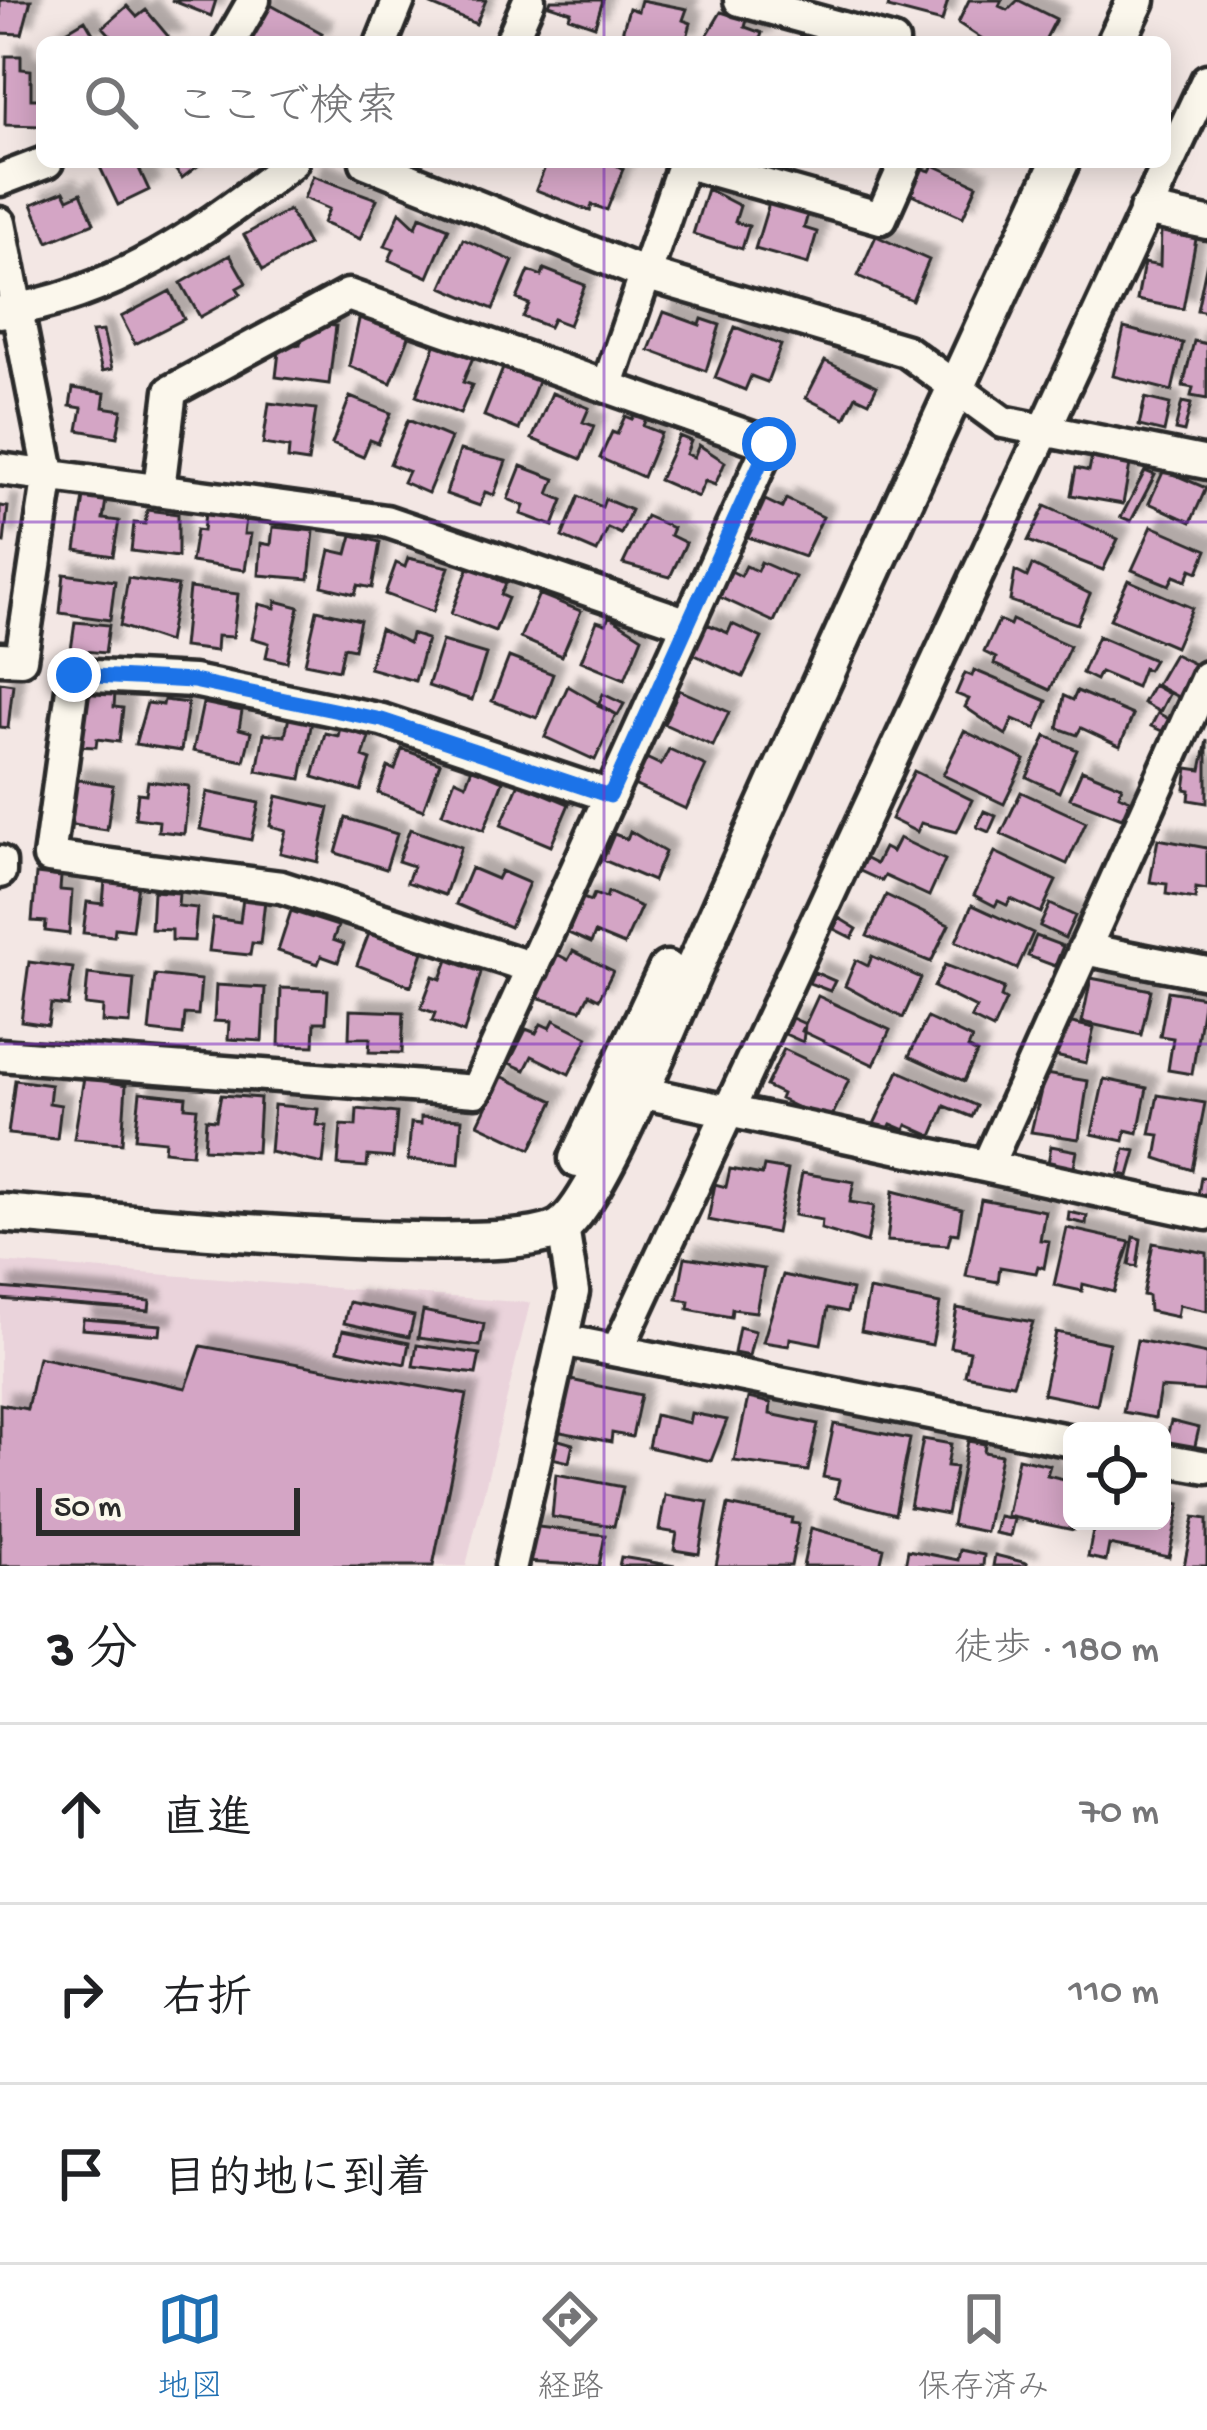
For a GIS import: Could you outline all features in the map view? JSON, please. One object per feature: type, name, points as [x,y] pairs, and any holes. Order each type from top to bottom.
[{"type":"street","points":[[233,36],[254,0]]},
{"type":"street","points":[[384,36],[399,0]]},
{"type":"street","points":[[514,36],[529,0]]},
{"type":"street","points":[[740,0],[871,36]]},
{"type":"street","points":[[1098,36],[1113,0]]},
{"type":"street","points":[[1119,36],[1136,0]]},
{"type":"street","points":[[1171,155],[1207,80]]},
{"type":"street","points":[[0,180],[36,166]]},
{"type":"street","points":[[7,311],[77,295],[208,230],[285,168]]},
{"type":"street","points":[[381,168],[645,274],[906,351],[1003,422],[1207,463]]},
{"type":"street","points":[[607,387],[682,168]]},
{"type":"street","points":[[705,168],[880,218],[903,168]]},
{"type":"street","points":[[511,1566],[572,1292],[563,1227],[640,1092],[1036,168]]},
{"type":"street","points":[[0,1191],[397,1222],[518,1222],[545,1209],[565,1183],[611,1092],[947,381],[1057,168]]},
{"type":"street","points":[[617,1351],[1165,168]]},
{"type":"street","points":[[1145,210],[1207,223]]},
{"type":"street","points":[[0,223],[7,311],[50,473],[21,659],[0,658]]},
{"type":"street","points":[[0,1055],[476,1091],[769,444],[348,295],[171,391],[159,489]]},
{"type":"street","points":[[0,469],[386,521],[688,624]]},
{"type":"street","points":[[532,968],[281,886],[50,857],[74,675],[193,681],[382,720],[610,796]]},
{"type":"street","points":[[987,1166],[1084,949],[1199,714],[1207,677]]},
{"type":"street","points":[[0,862],[0,872]]},
{"type":"street","points":[[1084,949],[1207,973]]},
{"type":"street","points":[[640,1092],[1207,1214]]},
{"type":"street","points":[[0,1213],[442,1242],[528,1240],[563,1227]]},
{"type":"street","points":[[562,1340],[1063,1439]]},
{"type":"street","points":[[1171,1461],[1207,1467]]},
{"type":"shaded area","points":[[0,1262],[530,1303],[466,1566],[0,1566]]},
{"type":"building","points":[[0,0],[31,0],[22,34],[0,33]]},
{"type":"building","points":[[171,0],[216,0],[211,16]]},
{"type":"building","points":[[433,0],[486,0],[476,24],[431,5]]},
{"type":"building","points":[[551,0],[603,0],[595,26],[569,17],[571,12],[549,5]]},
{"type":"building","points":[[641,0],[687,9],[683,20],[691,23],[688,36],[622,33],[629,8],[638,11]]},
{"type":"building","points":[[890,0],[948,0],[942,22],[888,8]]},
{"type":"building","points":[[969,0],[1002,0],[999,6],[1008,10],[1018,0],[1056,19],[1047,36],[978,36],[958,23]]},
{"type":"building","points":[[267,3],[322,33],[320,36],[249,36]]},
{"type":"building","points":[[127,6],[137,17],[146,10],[168,36],[111,36],[103,27]]},
{"type":"building","points":[[721,12],[747,20],[745,27],[762,33],[761,36],[707,36]]},
{"type":"building","points":[[85,20],[94,36],[58,36]]},
{"type":"building","points":[[6,56],[21,56],[21,69],[31,70],[36,126],[5,125]]},
{"type":"building","points":[[100,168],[139,168],[149,190],[118,205]]},
{"type":"building","points":[[174,168],[195,168],[182,178]]},
{"type":"building","points":[[545,168],[623,169],[607,210],[592,205],[590,211],[536,190]]},
{"type":"building","points":[[918,168],[940,168],[977,185],[963,217],[907,192]]},
{"type":"building","points":[[313,176],[377,199],[360,239],[323,223],[329,209],[304,198]]},
{"type":"building","points":[[707,189],[740,206],[735,222],[749,226],[742,249],[693,234]]},
{"type":"building","points":[[64,191],[68,199],[81,193],[94,223],[48,242],[32,204]]},
{"type":"building","points":[[769,203],[808,214],[804,228],[817,232],[808,264],[755,249]]},
{"type":"building","points":[[289,210],[308,245],[263,270],[244,235]]},
{"type":"building","points":[[400,212],[416,227],[420,216],[449,228],[428,277],[389,260],[394,249],[385,246]]},
{"type":"building","points":[[1161,227],[1197,234],[1183,309],[1137,300],[1144,263],[1160,266]]},
{"type":"building","points":[[876,236],[929,260],[912,300],[858,276]]},
{"type":"building","points":[[463,239],[513,261],[493,309],[442,287]]},
{"type":"building","points":[[230,255],[246,283],[237,288],[241,294],[200,317],[181,283]]},
{"type":"building","points":[[1207,262],[1207,312],[1197,310]]},
{"type":"building","points":[[544,269],[585,285],[569,325],[553,319],[549,327],[523,317],[529,304],[517,299],[529,271],[542,276]]},
{"type":"building","points":[[170,291],[184,319],[135,344],[121,317]]},
{"type":"building","points":[[664,312],[700,325],[702,319],[720,325],[706,371],[649,350]]},
{"type":"building","points":[[360,315],[410,334],[391,383],[349,366]]},
{"type":"building","points":[[313,324],[336,326],[329,384],[276,377],[280,343],[300,345],[302,332],[312,333]]},
{"type":"building","points":[[735,327],[781,345],[767,382],[751,376],[745,390],[715,378]]},
{"type":"building","points":[[1124,328],[1183,343],[1172,391],[1113,376]]},
{"type":"building","points":[[103,331],[112,369],[102,371],[92,332]]},
{"type":"building","points":[[1194,341],[1207,344],[1207,399],[1191,396],[1193,388],[1183,386]]},
{"type":"building","points":[[436,343],[473,357],[463,382],[472,385],[460,414],[416,396]]},
{"type":"building","points":[[825,361],[877,386],[869,402],[856,396],[845,418],[806,398]]},
{"type":"building","points":[[504,366],[539,379],[519,430],[484,416]]},
{"type":"building","points":[[73,388],[105,393],[103,407],[122,410],[117,437],[78,430],[82,408],[70,406]]},
{"type":"building","points":[[552,393],[589,408],[583,422],[594,426],[581,459],[532,439]]},
{"type":"building","points":[[350,397],[391,413],[378,443],[370,440],[363,457],[332,444]]},
{"type":"building","points":[[1145,398],[1170,404],[1164,432],[1139,426]]},
{"type":"building","points":[[1182,402],[1191,404],[1184,432],[1175,430]]},
{"type":"building","points":[[269,403],[316,409],[308,462],[288,459],[289,448],[263,444]]},
{"type":"building","points":[[636,412],[647,416],[643,426],[661,433],[643,477],[600,458],[612,432],[617,434],[625,416],[632,419]]},
{"type":"building","points":[[408,420],[451,438],[428,493],[403,482],[408,471],[390,464]]},
{"type":"building","points":[[679,436],[691,441],[686,454],[694,457],[699,445],[725,462],[715,485],[705,481],[698,497],[659,480]]},
{"type":"building","points":[[1094,446],[1132,453],[1123,504],[1071,495],[1076,468],[1089,471]]},
{"type":"building","points":[[460,450],[506,461],[494,495],[485,492],[480,506],[446,494]]},
{"type":"building","points":[[521,466],[555,479],[549,494],[563,500],[553,526],[521,514],[524,506],[508,499]]},
{"type":"building","points":[[1164,470],[1206,488],[1191,522],[1149,503]]},
{"type":"building","points":[[1145,471],[1155,475],[1131,521],[1121,517]]},
{"type":"building","points":[[579,496],[602,507],[605,499],[631,510],[621,534],[608,528],[597,552],[562,537]]},
{"type":"building","points":[[84,497],[106,500],[103,519],[119,521],[113,556],[76,550]]},
{"type":"building","points":[[786,499],[823,517],[804,557],[748,537],[765,500],[782,508]]},
{"type":"building","points":[[0,506],[8,507],[4,543],[0,542]]},
{"type":"building","points":[[1045,506],[1118,539],[1103,570],[1028,541]]},
{"type":"building","points":[[147,510],[178,514],[178,557],[131,551],[134,523],[145,524]]},
{"type":"building","points":[[205,513],[246,519],[244,534],[251,534],[245,570],[191,562],[196,530],[203,531]]},
{"type":"building","points":[[646,516],[673,528],[670,535],[686,543],[670,577],[623,564]]},
{"type":"building","points":[[1152,526],[1207,550],[1198,572],[1191,569],[1186,581],[1174,576],[1169,585],[1132,570]]},
{"type":"building","points":[[273,527],[314,531],[309,579],[259,575],[261,543],[271,545]]},
{"type":"building","points":[[352,535],[380,542],[372,588],[358,585],[355,594],[322,586],[330,550],[347,554]]},
{"type":"building","points":[[408,558],[449,567],[433,612],[385,594],[396,563],[405,567]]},
{"type":"building","points":[[471,561],[497,571],[494,578],[506,583],[501,595],[508,598],[495,631],[451,614]]},
{"type":"building","points":[[761,562],[795,577],[774,622],[720,597],[731,571],[741,576],[746,566],[757,571]]},
{"type":"building","points":[[1032,565],[1090,594],[1077,624],[1010,601],[1015,571],[1027,577]]},
{"type":"building","points":[[64,574],[115,581],[110,620],[60,613]]},
{"type":"building","points":[[128,578],[178,586],[168,642],[120,626]]},
{"type":"building","points":[[1128,580],[1192,608],[1175,647],[1110,619]]},
{"type":"building","points":[[189,588],[238,594],[233,637],[217,636],[216,651],[183,647]]},
{"type":"building","points":[[539,594],[581,611],[562,656],[520,638]]},
{"type":"building","points":[[276,601],[299,607],[287,662],[266,657],[269,643],[252,638],[259,604],[275,608]]},
{"type":"building","points":[[317,610],[360,620],[354,649],[344,647],[339,670],[305,663]]},
{"type":"building","points":[[609,616],[642,637],[625,679],[581,661],[597,621],[606,624]]},
{"type":"building","points":[[999,620],[1010,625],[1012,620],[1070,646],[1050,690],[994,664],[996,658],[984,652]]},
{"type":"building","points":[[75,622],[109,625],[105,653],[71,650]]},
{"type":"building","points":[[707,624],[728,633],[732,624],[762,638],[743,677],[693,654]]},
{"type":"building","points":[[380,629],[409,643],[411,634],[427,639],[415,681],[369,668]]},
{"type":"building","points":[[1098,636],[1154,660],[1148,670],[1143,668],[1136,687],[1100,672],[1096,680],[1082,673]]},
{"type":"building","points":[[442,641],[486,654],[472,700],[428,686]]},
{"type":"building","points":[[1174,654],[1196,665],[1178,697],[1156,685]]},
{"type":"building","points":[[509,657],[553,674],[537,718],[492,701]]},
{"type":"building","points":[[974,670],[1047,701],[1036,729],[1013,719],[1006,735],[965,707],[969,699],[956,694],[965,673],[972,676]]},
{"type":"building","points":[[0,682],[13,684],[8,728],[0,727]]},
{"type":"building","points":[[1153,685],[1169,694],[1160,712],[1143,703]]},
{"type":"building","points":[[568,686],[616,714],[595,760],[545,737]]},
{"type":"building","points":[[88,690],[115,693],[114,707],[123,708],[119,742],[97,739],[96,747],[76,746],[80,704],[87,705]]},
{"type":"building","points":[[679,690],[729,712],[713,746],[664,724]]},
{"type":"building","points":[[1077,691],[1133,715],[1120,746],[1081,728],[1077,735],[1058,728],[1064,696],[1073,700]]},
{"type":"building","points":[[603,694],[624,704],[618,715],[598,706]]},
{"type":"building","points":[[164,700],[188,703],[181,751],[135,744],[147,703],[163,705]]},
{"type":"building","points":[[203,703],[242,711],[239,729],[251,732],[244,761],[193,751]]},
{"type":"building","points":[[1158,713],[1169,719],[1162,731],[1151,726]]},
{"type":"building","points":[[289,717],[312,721],[301,779],[257,771],[264,733],[285,736]]},
{"type":"building","points":[[340,728],[369,737],[363,757],[371,760],[361,791],[313,777],[325,733],[338,736]]},
{"type":"building","points":[[964,731],[1025,760],[1004,804],[943,775]]},
{"type":"building","points":[[1046,736],[1077,750],[1059,792],[1027,777]]},
{"type":"building","points":[[1207,740],[1207,803],[1189,800],[1190,790],[1185,789],[1188,768],[1201,770]]},
{"type":"building","points":[[402,749],[440,763],[423,810],[378,793],[388,767],[395,770]]},
{"type":"building","points":[[669,749],[706,766],[686,809],[634,785],[646,758],[661,765]]},
{"type":"building","points":[[472,768],[503,781],[484,830],[442,813],[455,779],[466,784]]},
{"type":"building","points":[[1082,770],[1122,786],[1119,795],[1130,800],[1122,818],[1070,798]]},
{"type":"building","points":[[914,771],[972,800],[957,832],[921,823],[917,832],[891,819]]},
{"type":"building","points":[[73,779],[113,785],[107,830],[66,824]]},
{"type":"building","points":[[148,781],[189,786],[184,834],[158,831],[159,821],[135,818],[138,793],[146,794]]},
{"type":"building","points":[[519,783],[569,804],[551,846],[501,825]]},
{"type":"building","points":[[207,792],[259,803],[251,840],[200,829]]},
{"type":"building","points":[[1021,792],[1086,822],[1067,864],[1001,834]]},
{"type":"building","points":[[277,796],[329,808],[318,862],[280,853],[286,830],[270,826]]},
{"type":"building","points":[[984,811],[996,816],[989,832],[977,827]]},
{"type":"building","points":[[346,818],[397,834],[386,869],[336,853]]},
{"type":"building","points":[[410,829],[461,847],[445,895],[407,882],[413,866],[398,861]]},
{"type":"building","points":[[630,831],[665,852],[653,881],[603,860],[614,834],[627,839]]},
{"type":"building","points":[[899,838],[945,860],[929,896],[885,876],[882,881],[858,870],[864,858],[876,864],[884,848],[892,852]]},
{"type":"building","points":[[1158,839],[1207,848],[1207,890],[1196,888],[1195,899],[1166,894],[1167,884],[1150,882]]},
{"type":"building","points":[[995,852],[1056,881],[1041,913],[1011,899],[1007,905],[998,901],[995,906],[974,895]]},
{"type":"building","points":[[471,868],[497,879],[501,871],[529,883],[510,927],[456,904]]},
{"type":"building","points":[[36,874],[61,877],[60,890],[72,891],[69,934],[45,931],[46,922],[32,921]]},
{"type":"building","points":[[105,880],[138,884],[132,930],[115,928],[114,936],[83,933],[87,902],[103,904]]},
{"type":"building","points":[[153,891],[179,893],[178,906],[197,908],[194,941],[172,940],[172,930],[151,929]]},
{"type":"building","points":[[608,892],[641,907],[624,945],[595,933],[591,943],[568,933],[583,898],[591,901],[594,894],[606,898]]},
{"type":"building","points":[[886,895],[949,925],[931,962],[867,936]]},
{"type":"building","points":[[243,898],[265,900],[260,944],[252,943],[250,955],[209,951],[213,918],[240,922]]},
{"type":"building","points":[[1050,904],[1075,916],[1065,938],[1040,926]]},
{"type":"building","points":[[972,905],[1033,933],[1017,969],[956,941]]},
{"type":"building","points":[[291,911],[338,926],[333,940],[344,944],[338,962],[321,956],[318,964],[278,951]]},
{"type":"building","points":[[839,918],[857,929],[852,938],[834,929]]},
{"type":"building","points":[[370,931],[423,952],[411,986],[357,965]]},
{"type":"building","points":[[1036,936],[1063,946],[1055,966],[1028,956]]},
{"type":"building","points":[[573,951],[613,971],[599,999],[589,994],[581,1010],[536,997],[557,954],[568,960]]},
{"type":"building","points":[[872,956],[921,978],[903,1018],[845,986],[856,960],[868,966]]},
{"type":"building","points":[[448,960],[481,972],[464,1033],[432,1021],[435,1013],[421,1008],[433,976],[441,979]]},
{"type":"building","points":[[29,962],[73,968],[68,1006],[51,1004],[48,1025],[21,1021]]},
{"type":"building","points":[[945,965],[1004,988],[1001,997],[1006,1000],[993,1029],[971,1018],[976,1008],[934,987]]},
{"type":"building","points":[[814,972],[835,981],[830,991],[809,983]]},
{"type":"building","points":[[88,974],[134,979],[130,1024],[102,1022],[103,1007],[85,1005]]},
{"type":"building","points":[[155,975],[201,980],[198,1015],[185,1014],[183,1035],[149,1031]]},
{"type":"building","points":[[1091,978],[1151,990],[1141,1035],[1082,1022]]},
{"type":"building","points":[[216,985],[265,988],[262,1041],[228,1039],[229,1022],[214,1021]]},
{"type":"building","points":[[281,988],[328,990],[326,1022],[315,1022],[314,1046],[279,1045]]},
{"type":"building","points":[[1168,991],[1204,997],[1192,1074],[1168,1070],[1173,1038],[1160,1036]]},
{"type":"building","points":[[818,996],[890,1030],[874,1065],[802,1031]]},
{"type":"building","points":[[350,1010],[404,1012],[402,1053],[369,1052],[370,1038],[349,1038]]},
{"type":"building","points":[[792,1018],[805,1024],[803,1042],[785,1034]]},
{"type":"building","points":[[927,1018],[972,1039],[968,1048],[977,1053],[964,1081],[909,1056]]},
{"type":"building","points":[[554,1020],[588,1037],[569,1074],[532,1056],[525,1070],[509,1063],[526,1029],[536,1033],[541,1024],[550,1028]]},
{"type":"building","points":[[1063,1021],[1094,1028],[1086,1063],[1055,1056]]},
{"type":"building","points":[[784,1049],[849,1080],[829,1123],[780,1099],[782,1094],[766,1086]]},
{"type":"building","points":[[899,1071],[977,1106],[972,1117],[945,1106],[932,1136],[907,1125],[905,1130],[891,1124],[888,1130],[874,1124]]},
{"type":"building","points":[[1045,1074],[1088,1081],[1079,1139],[1031,1132]]},
{"type":"building","points":[[501,1076],[554,1101],[531,1149],[478,1124]]},
{"type":"building","points":[[84,1077],[126,1085],[122,1143],[74,1139]]},
{"type":"building","points":[[1104,1079],[1147,1088],[1138,1133],[1126,1130],[1124,1141],[1092,1134]]},
{"type":"building","points":[[15,1080],[51,1085],[49,1103],[61,1105],[57,1139],[8,1134]]},
{"type":"building","points":[[140,1092],[186,1097],[185,1107],[197,1108],[192,1154],[164,1151],[165,1141],[135,1138]]},
{"type":"building","points":[[221,1095],[260,1098],[257,1152],[204,1149],[206,1119],[216,1120]]},
{"type":"building","points":[[1158,1095],[1205,1103],[1192,1170],[1156,1158],[1160,1135],[1150,1134]]},
{"type":"building","points":[[274,1105],[318,1109],[316,1125],[327,1126],[323,1164],[270,1152]]},
{"type":"building","points":[[357,1109],[397,1113],[393,1158],[368,1156],[367,1167],[338,1165],[341,1125],[356,1126]]},
{"type":"building","points":[[421,1117],[462,1119],[459,1164],[408,1160],[411,1123],[421,1124]]},
{"type":"building","points":[[1051,1146],[1077,1151],[1073,1173],[1047,1169]]},
{"type":"building","points":[[1125,1149],[1136,1151],[1129,1176],[1119,1174]]},
{"type":"building","points":[[764,1166],[788,1170],[776,1233],[708,1220],[715,1184],[726,1187],[730,1169],[762,1175]]},
{"type":"building","points":[[802,1173],[854,1182],[850,1202],[874,1206],[867,1243],[821,1229],[822,1220],[794,1215]]},
{"type":"building","points":[[1201,1177],[1207,1178],[1207,1197],[1198,1195]]},
{"type":"building","points":[[893,1191],[962,1209],[958,1234],[951,1233],[948,1245],[887,1241]]},
{"type":"building","points":[[981,1199],[1045,1211],[1040,1240],[1049,1241],[1044,1268],[1038,1266],[1036,1273],[1000,1267],[998,1282],[966,1276]]},
{"type":"building","points":[[1069,1212],[1087,1216],[1086,1224],[1068,1220]]},
{"type":"building","points":[[1067,1228],[1130,1242],[1114,1292],[1083,1284],[1082,1291],[1054,1285]]},
{"type":"building","points":[[1134,1237],[1141,1239],[1137,1267],[1129,1265]]},
{"type":"building","points":[[1153,1243],[1207,1253],[1207,1311],[1179,1305],[1177,1317],[1149,1311],[1148,1296],[1143,1295]]},
{"type":"building","points":[[685,1257],[764,1269],[756,1312],[732,1309],[731,1317],[688,1309],[689,1301],[677,1299]]},
{"type":"building","points":[[783,1275],[852,1290],[847,1312],[828,1308],[821,1344],[790,1338],[789,1346],[763,1342]]},
{"type":"building","points":[[0,1288],[150,1301],[149,1311],[0,1299]]},
{"type":"building","points":[[869,1290],[940,1304],[932,1345],[861,1331]]},
{"type":"building","points":[[349,1302],[414,1316],[409,1337],[344,1323]]},
{"type":"building","points":[[957,1308],[1033,1322],[1013,1384],[965,1375],[970,1351],[950,1347]]},
{"type":"building","points":[[423,1311],[484,1324],[480,1346],[418,1338]]},
{"type":"building","points":[[83,1319],[161,1325],[160,1335],[82,1329]]},
{"type":"building","points":[[739,1327],[755,1331],[749,1356],[734,1353]]},
{"type":"building","points":[[343,1330],[409,1343],[405,1364],[338,1350]]},
{"type":"building","points":[[1056,1332],[1109,1343],[1097,1405],[1043,1394]]},
{"type":"building","points":[[1137,1340],[1207,1354],[1205,1391],[1160,1388],[1155,1418],[1123,1412]]},
{"type":"building","points":[[417,1345],[480,1354],[476,1374],[413,1366]]},
{"type":"building","points":[[201,1346],[467,1395],[433,1566],[0,1566],[0,1404],[27,1409],[38,1357],[186,1388]]},
{"type":"building","points":[[566,1379],[641,1395],[632,1437],[612,1433],[611,1442],[556,1431]]},
{"type":"building","points":[[748,1398],[771,1403],[770,1414],[818,1424],[808,1471],[734,1461]]},
{"type":"building","points":[[691,1413],[727,1420],[711,1461],[648,1447],[655,1415],[689,1423]]},
{"type":"building","points":[[1171,1422],[1199,1428],[1194,1450],[1171,1445]]},
{"type":"building","points":[[834,1424],[910,1439],[895,1514],[835,1498],[839,1480],[823,1477]]},
{"type":"building","points":[[552,1438],[573,1444],[569,1462],[547,1457]]},
{"type":"building","points":[[923,1439],[951,1444],[947,1466],[956,1467],[947,1514],[910,1507]]},
{"type":"building","points":[[968,1441],[985,1444],[984,1452],[1001,1455],[986,1532],[952,1525]]},
{"type":"building","points":[[1018,1458],[1050,1465],[1047,1475],[1063,1479],[1063,1528],[1007,1516]]},
{"type":"building","points":[[556,1474],[623,1487],[614,1526],[552,1517]]},
{"type":"building","points":[[665,1495],[708,1502],[699,1554],[674,1550],[677,1533],[659,1530]]},
{"type":"building","points":[[1171,1502],[1180,1504],[1169,1557],[1109,1545],[1106,1561],[1088,1557],[1093,1530],[1171,1530]]},
{"type":"building","points":[[728,1505],[792,1518],[791,1523],[799,1524],[791,1566],[716,1566]]},
{"type":"building","points":[[999,1516],[1014,1519],[1010,1536],[995,1533]]},
{"type":"building","points":[[1194,1517],[1207,1519],[1207,1566],[1184,1566]]},
{"type":"building","points":[[530,1526],[605,1535],[599,1566],[524,1562]]},
{"type":"building","points":[[811,1528],[884,1548],[880,1566],[803,1566]]},
{"type":"building","points":[[908,1550],[958,1560],[960,1550],[984,1555],[983,1566],[905,1566]]},
{"type":"building","points":[[995,1555],[1027,1563],[993,1566]]},
{"type":"building","points":[[621,1557],[675,1566],[619,1566]]},
{"type":"route","points":[[74,675],[193,681],[382,720],[610,796],[769,444]]}]
